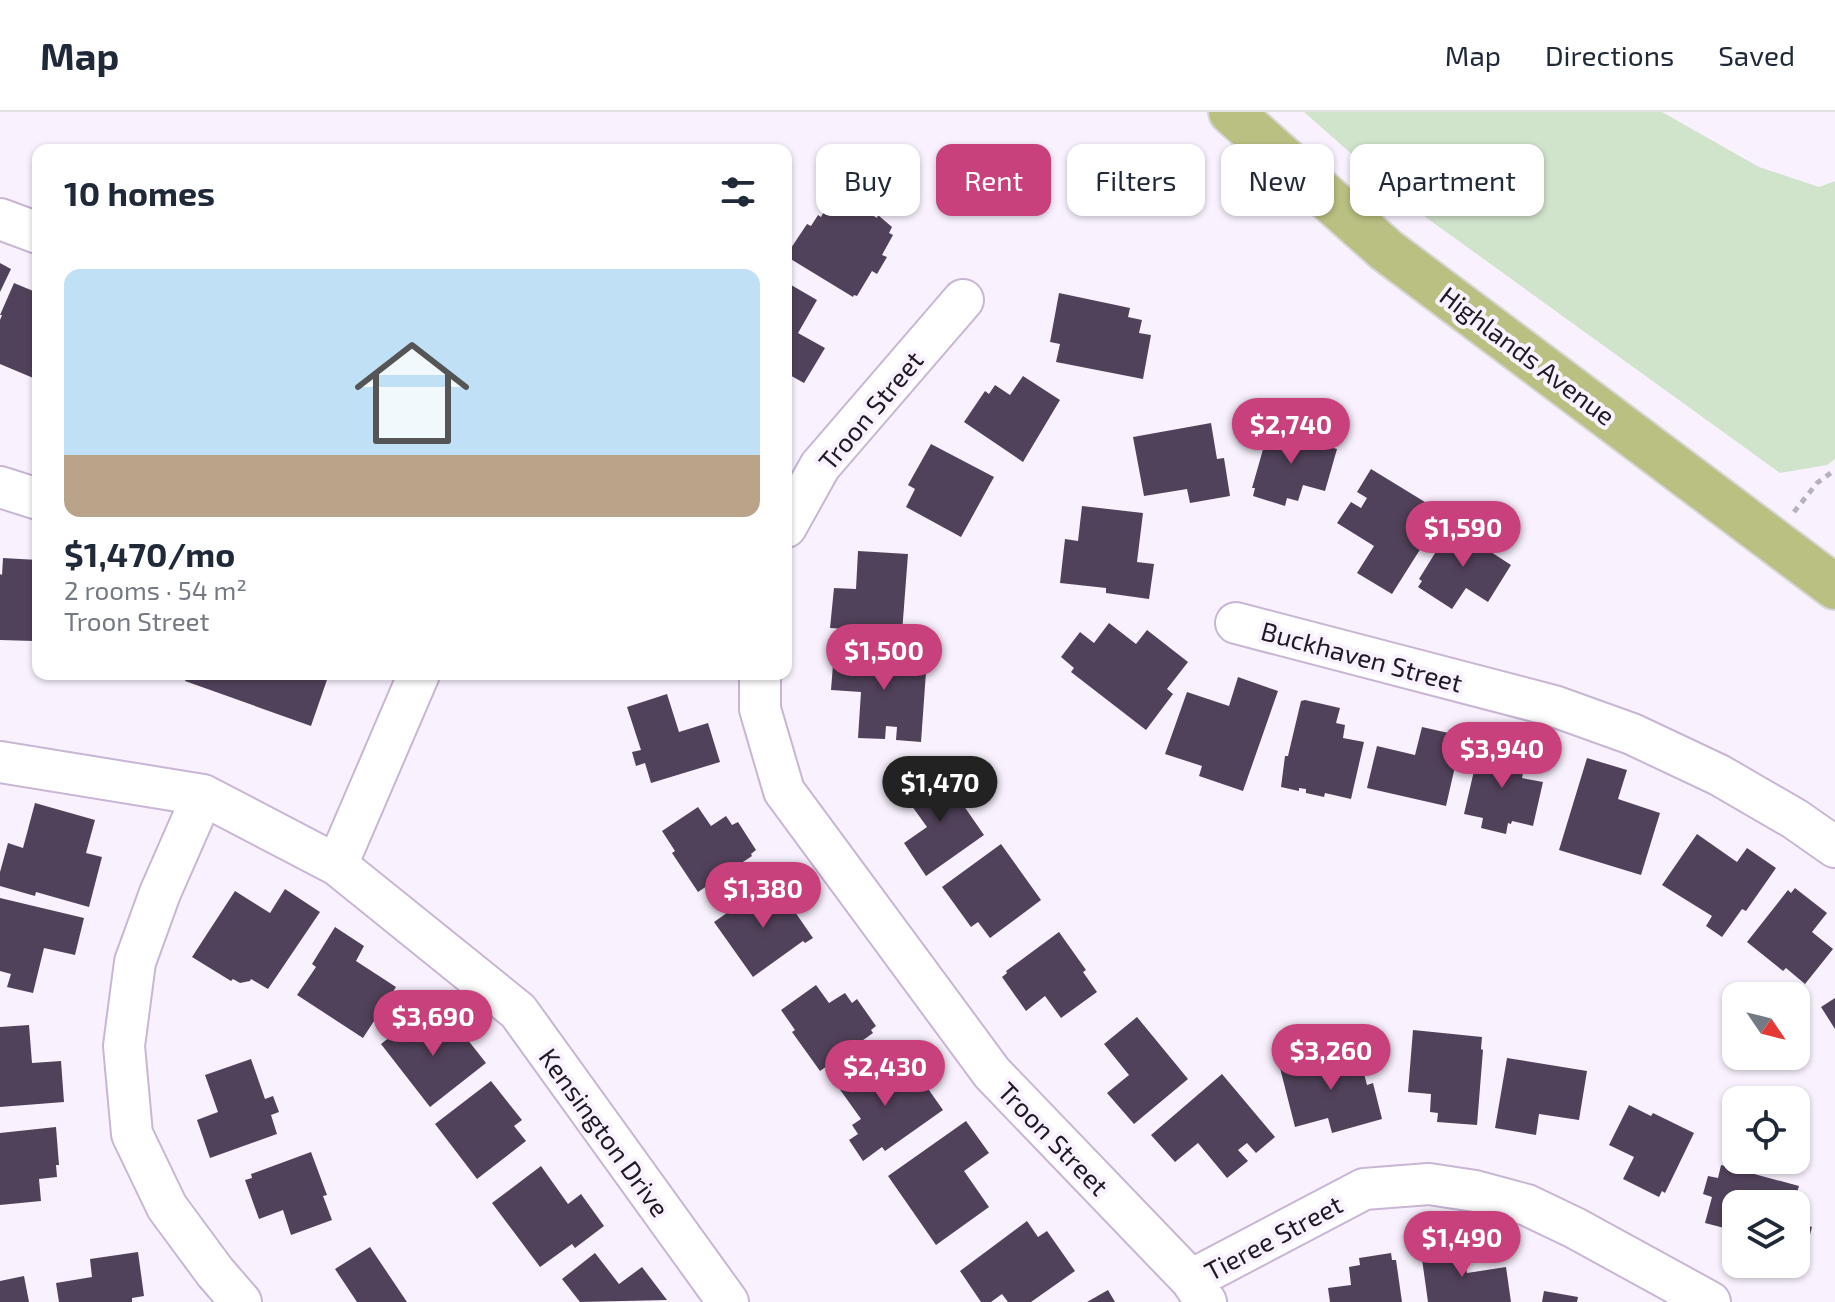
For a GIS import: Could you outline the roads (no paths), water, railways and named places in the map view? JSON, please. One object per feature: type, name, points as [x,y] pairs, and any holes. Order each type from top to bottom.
[{"type":"main road","name":"Highlands Avenue","points":[[1231,112],[1386,250],[1835,587]]},
{"type":"street","points":[[0,219],[32,231]]},
{"type":"street","name":"Troon Street","points":[[792,516],[820,466],[963,300]]},
{"type":"street","points":[[0,487],[32,497]]},
{"type":"street","name":"Buckhaven Street","points":[[1236,623],[1554,706],[1632,734],[1719,775],[1795,819],[1835,847]]},
{"type":"street","points":[[337,865],[416,680]]},
{"type":"street","name":"Troon Street","points":[[760,680],[760,709],[784,791],[992,1073],[1199,1291]]},
{"type":"street","name":"Kensington Drive","points":[[0,762],[203,795],[337,865],[518,1011],[728,1302]]},
{"type":"street","points":[[203,795],[160,893],[135,962],[124,1046],[132,1134],[167,1207],[241,1302]]},
{"type":"street","name":"Tieree Street","points":[[1199,1291],[1364,1189],[1429,1184],[1475,1191],[1527,1205],[1710,1302]]}]
